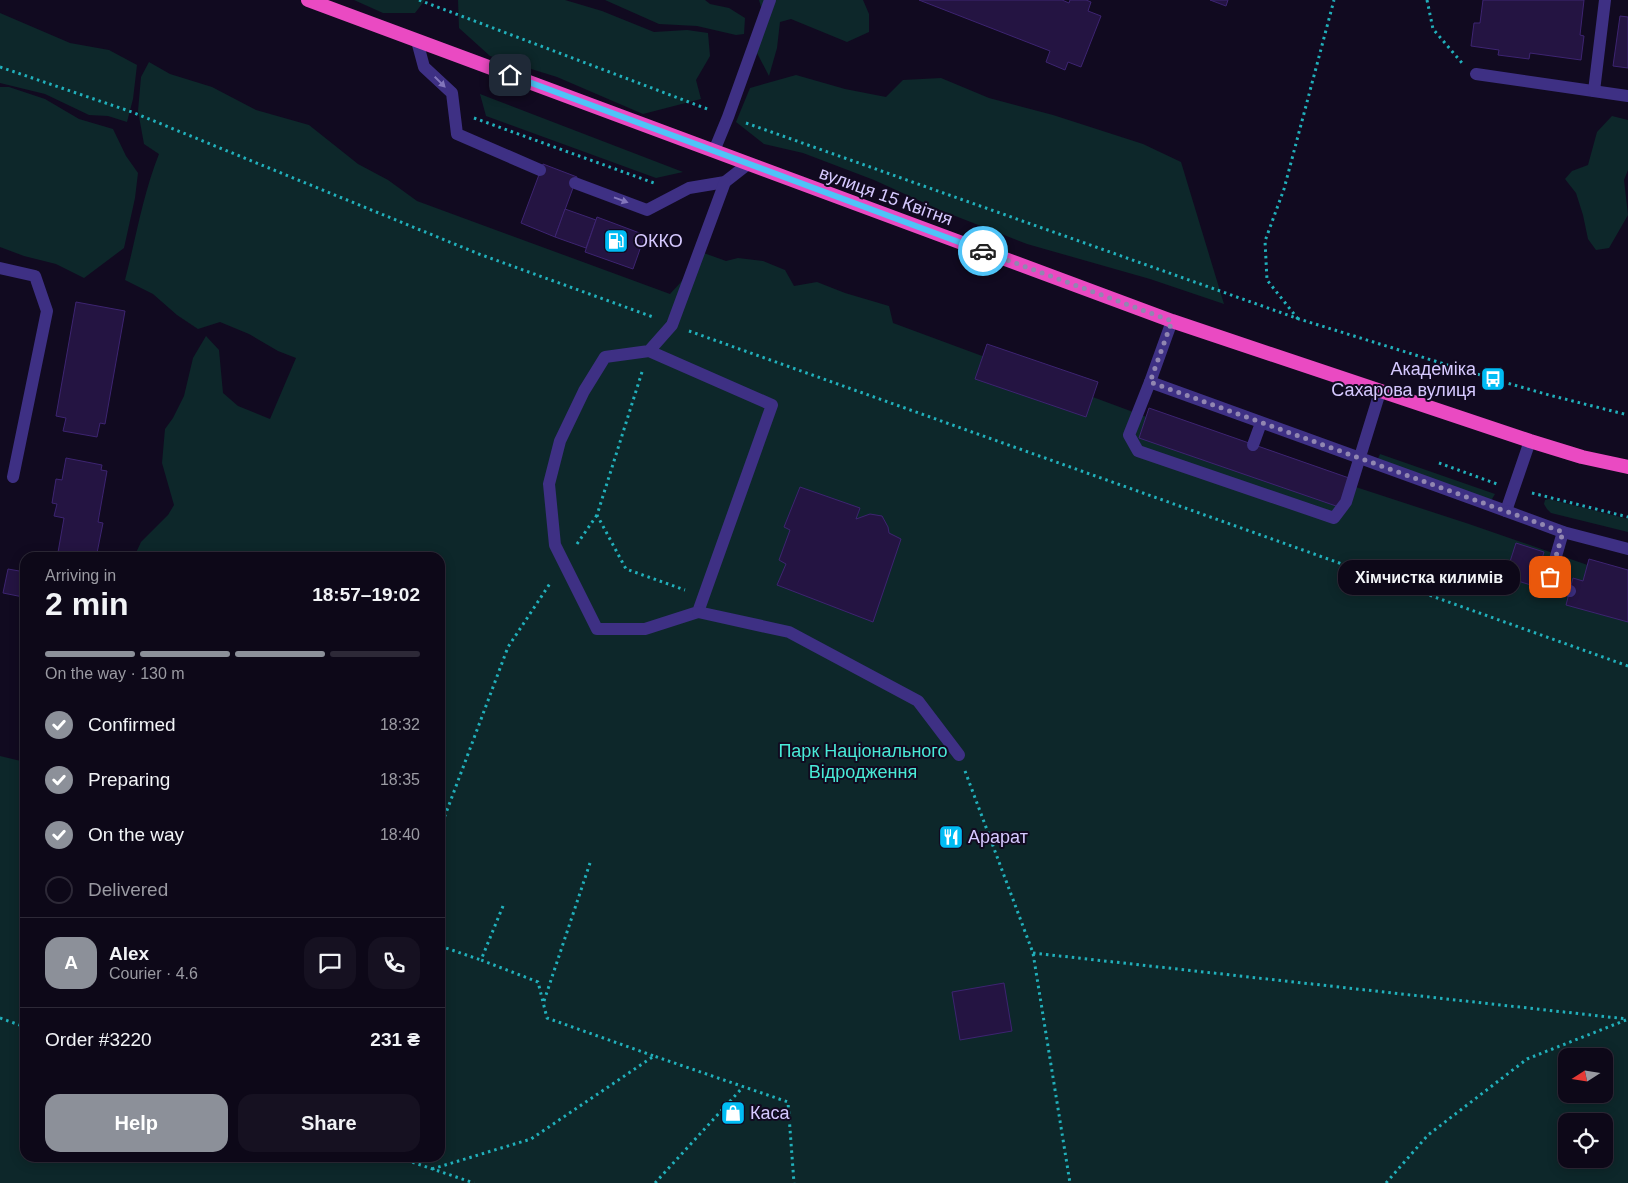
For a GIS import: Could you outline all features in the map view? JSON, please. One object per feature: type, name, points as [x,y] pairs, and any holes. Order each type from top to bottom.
[{"type":"highway","name":"вулиця 15 Квітня","points":[[308,0],[1172,321],[1530,441],[1582,457],[1628,467]]},
{"type":"lane","points":[[714,151],[770,0]]},
{"type":"lane","points":[[1594,91],[1604,0]]},
{"type":"lane","points":[[417,41],[424,66],[452,93],[457,134],[540,170]]},
{"type":"lane","points":[[1476,74],[1628,96]]},
{"type":"lane","points":[[575,183],[647,210],[689,188],[725,182],[748,164]]},
{"type":"lane","points":[[649,351],[672,324],[725,182]]},
{"type":"lane","points":[[0,268],[35,276],[47,312],[13,478]]},
{"type":"lane","points":[[1172,321],[1129,435],[1138,451],[1242,480],[1334,518],[1346,502],[1380,392]]},
{"type":"lane","points":[[698,612],[772,405],[649,351],[605,357],[584,391],[560,441],[549,484],[555,544],[597,629],[645,629],[698,612],[789,632],[918,701],[959,755]]},
{"type":"lane","points":[[1150,382],[1563,532],[1628,549]]},
{"type":"lane","points":[[1253,445],[1261,423]]},
{"type":"lane","points":[[1506,511],[1530,441]]},
{"type":"lane","points":[[1563,532],[1550,577],[1559,587],[1570,591]]},
{"type":"path","points":[[419,0],[728,117],[1299,319],[1512,384],[1628,414]]},
{"type":"path","points":[[1299,319],[1267,280],[1265,241],[1284,189],[1334,0]]},
{"type":"path","points":[[1428,0],[1433,29],[1466,67],[1476,74]]},
{"type":"path","points":[[0,67],[132,112],[480,254],[1628,666]]},
{"type":"path","points":[[453,110],[681,193]]},
{"type":"path","points":[[445,816],[508,646],[597,515],[649,351]]},
{"type":"path","points":[[1431,461],[1496,484],[1514,488]]},
{"type":"path","points":[[1543,496],[1628,517]]},
{"type":"path","points":[[597,515],[626,569],[704,597]]},
{"type":"path","points":[[959,755],[1033,953],[1070,1183]]},
{"type":"path","points":[[543,1002],[591,860]]},
{"type":"path","points":[[481,960],[503,906]]},
{"type":"path","points":[[445,948],[538,982],[547,1018],[788,1102],[794,1183]]},
{"type":"path","points":[[1033,953],[1628,1019]]},
{"type":"path","points":[[0,1018],[20,1025]]},
{"type":"path","points":[[1386,1183],[1428,1135],[1527,1059],[1628,1019]]},
{"type":"path","points":[[432,1169],[531,1139],[654,1056]]},
{"type":"path","points":[[655,1183],[743,1087]]},
{"type":"path","points":[[412,1162],[474,1183]]},
{"type":"green space","points":[[354,0],[425,0],[415,13],[383,13]]},
{"type":"green space","points":[[458,0],[565,0],[602,11],[654,32],[687,30],[708,33],[710,56],[696,80],[701,99],[643,114],[557,77],[490,56],[459,28]]},
{"type":"green space","points":[[605,0],[705,0],[710,4],[729,8],[745,18],[744,34],[736,35],[697,26],[659,24]]},
{"type":"green space","points":[[759,0],[863,0],[869,14],[869,32],[847,42],[791,19],[780,22],[777,48],[769,76],[757,53],[764,17]]},
{"type":"green space","points":[[0,13],[70,43],[109,50],[137,65],[133,99],[127,122],[108,116],[89,115],[45,94],[0,83]]},
{"type":"green space","name":"Парк Національного Відродження","points":[[149,62],[170,74],[212,87],[256,110],[309,125],[358,164],[388,180],[417,201],[670,294],[681,282],[701,252],[726,261],[738,258],[763,261],[785,270],[794,286],[817,282],[845,293],[889,306],[893,323],[1187,432],[1469,524],[1628,579],[1628,1183],[0,1183],[0,756],[20,761],[20,1162],[445,1162],[445,552],[136,552],[141,542],[168,515],[174,505],[162,463],[165,429],[184,396],[193,358],[206,336],[219,350],[223,393],[238,406],[270,419],[296,358],[278,351],[249,334],[220,322],[198,329],[177,315],[153,294],[125,280],[144,200],[159,154],[144,144],[138,111],[141,77]]},
{"type":"green space","points":[[796,75],[845,89],[886,97],[903,80],[941,78],[989,98],[1053,115],[1143,144],[1181,162],[1224,304],[1150,279],[1027,244],[940,210],[874,180],[803,153],[764,144],[736,122],[750,88]]},
{"type":"green space","points":[[0,87],[9,87],[45,99],[79,119],[113,129],[126,156],[138,173],[135,198],[124,248],[84,278],[56,264],[24,256],[0,247]]},
{"type":"green space","points":[[480,94],[683,172],[656,178],[486,116]]},
{"type":"green space","points":[[1612,116],[1628,120],[1628,170],[1624,180],[1628,215],[1609,248],[1596,250],[1588,239],[1576,193],[1565,179],[1572,171],[1588,165],[1597,132]]},
{"type":"green space","points":[[1380,454],[1495,494],[1492,499],[1485,501],[1377,461]]},
{"type":"green space","points":[[1549,499],[1628,519],[1628,532],[1551,513],[1544,504],[1545,500]]},
{"type":"building","points":[[919,0],[1062,0],[1069,3],[1070,0],[1086,0],[1091,2],[1088,11],[1101,16],[1081,67],[1068,62],[1065,70],[1046,62],[1050,51]]},
{"type":"building","points":[[1210,0],[1228,0],[1226,6]]},
{"type":"building","points":[[1483,0],[1584,0],[1580,35],[1584,36],[1581,60],[1530,53],[1529,59],[1498,55],[1499,50],[1471,46],[1474,23],[1480,23]]},
{"type":"building","points":[[1620,16],[1628,17],[1628,68],[1613,66]]},
{"type":"building","points":[[543,164],[577,177],[555,237],[521,223]]},
{"type":"building","points":[[565,209],[596,220],[586,248],[555,237]]},
{"type":"building","name":"ОККО","points":[[597,217],[645,235],[633,269],[585,252]]},
{"type":"building","points":[[76,302],[125,311],[105,424],[100,423],[97,437],[63,431],[66,418],[56,416]]},
{"type":"building","points":[[987,344],[1098,382],[1086,417],[975,379]]},
{"type":"building","points":[[1149,408],[1349,478],[1339,507],[1139,438]]},
{"type":"building","points":[[66,458],[102,465],[101,470],[107,471],[98,522],[103,523],[97,552],[58,552],[64,518],[54,516],[57,504],[52,503],[56,479],[62,480]]},
{"type":"building","points":[[800,487],[860,508],[856,519],[870,514],[882,516],[889,533],[901,539],[873,622],[777,585],[786,564],[779,560],[790,530],[784,527]]},
{"type":"building","points":[[1516,543],[1544,552],[1534,586],[1505,577]]},
{"type":"building","points":[[1589,559],[1628,570],[1628,622],[1566,605],[1573,578],[1583,581]]},
{"type":"building","points":[[8,569],[20,571],[20,596],[3,593]]},
{"type":"building","points":[[1004,983],[1012,1031],[960,1040],[952,992]]},
{"type":"building","name":"Каса","points":[[732,1105],[741,1113],[734,1121],[725,1114]]},
{"type":"way so far","points":[[983,251],[1172,321],[1150,382],[1563,532],[1550,577]]},
{"type":"place","name":"ОККО","points":[[616,241]]},
{"type":"place","name":"Академіка Сахарова вулиця","points":[[1493,379]]},
{"type":"place","name":"Хімчистка килимів","points":[[1550,577]]},
{"type":"place","name":"Арарат","points":[[951,837]]},
{"type":"place","name":"Каса","points":[[733,1113]]},
{"type":"route","points":[[510,75],[983,251]]}]
